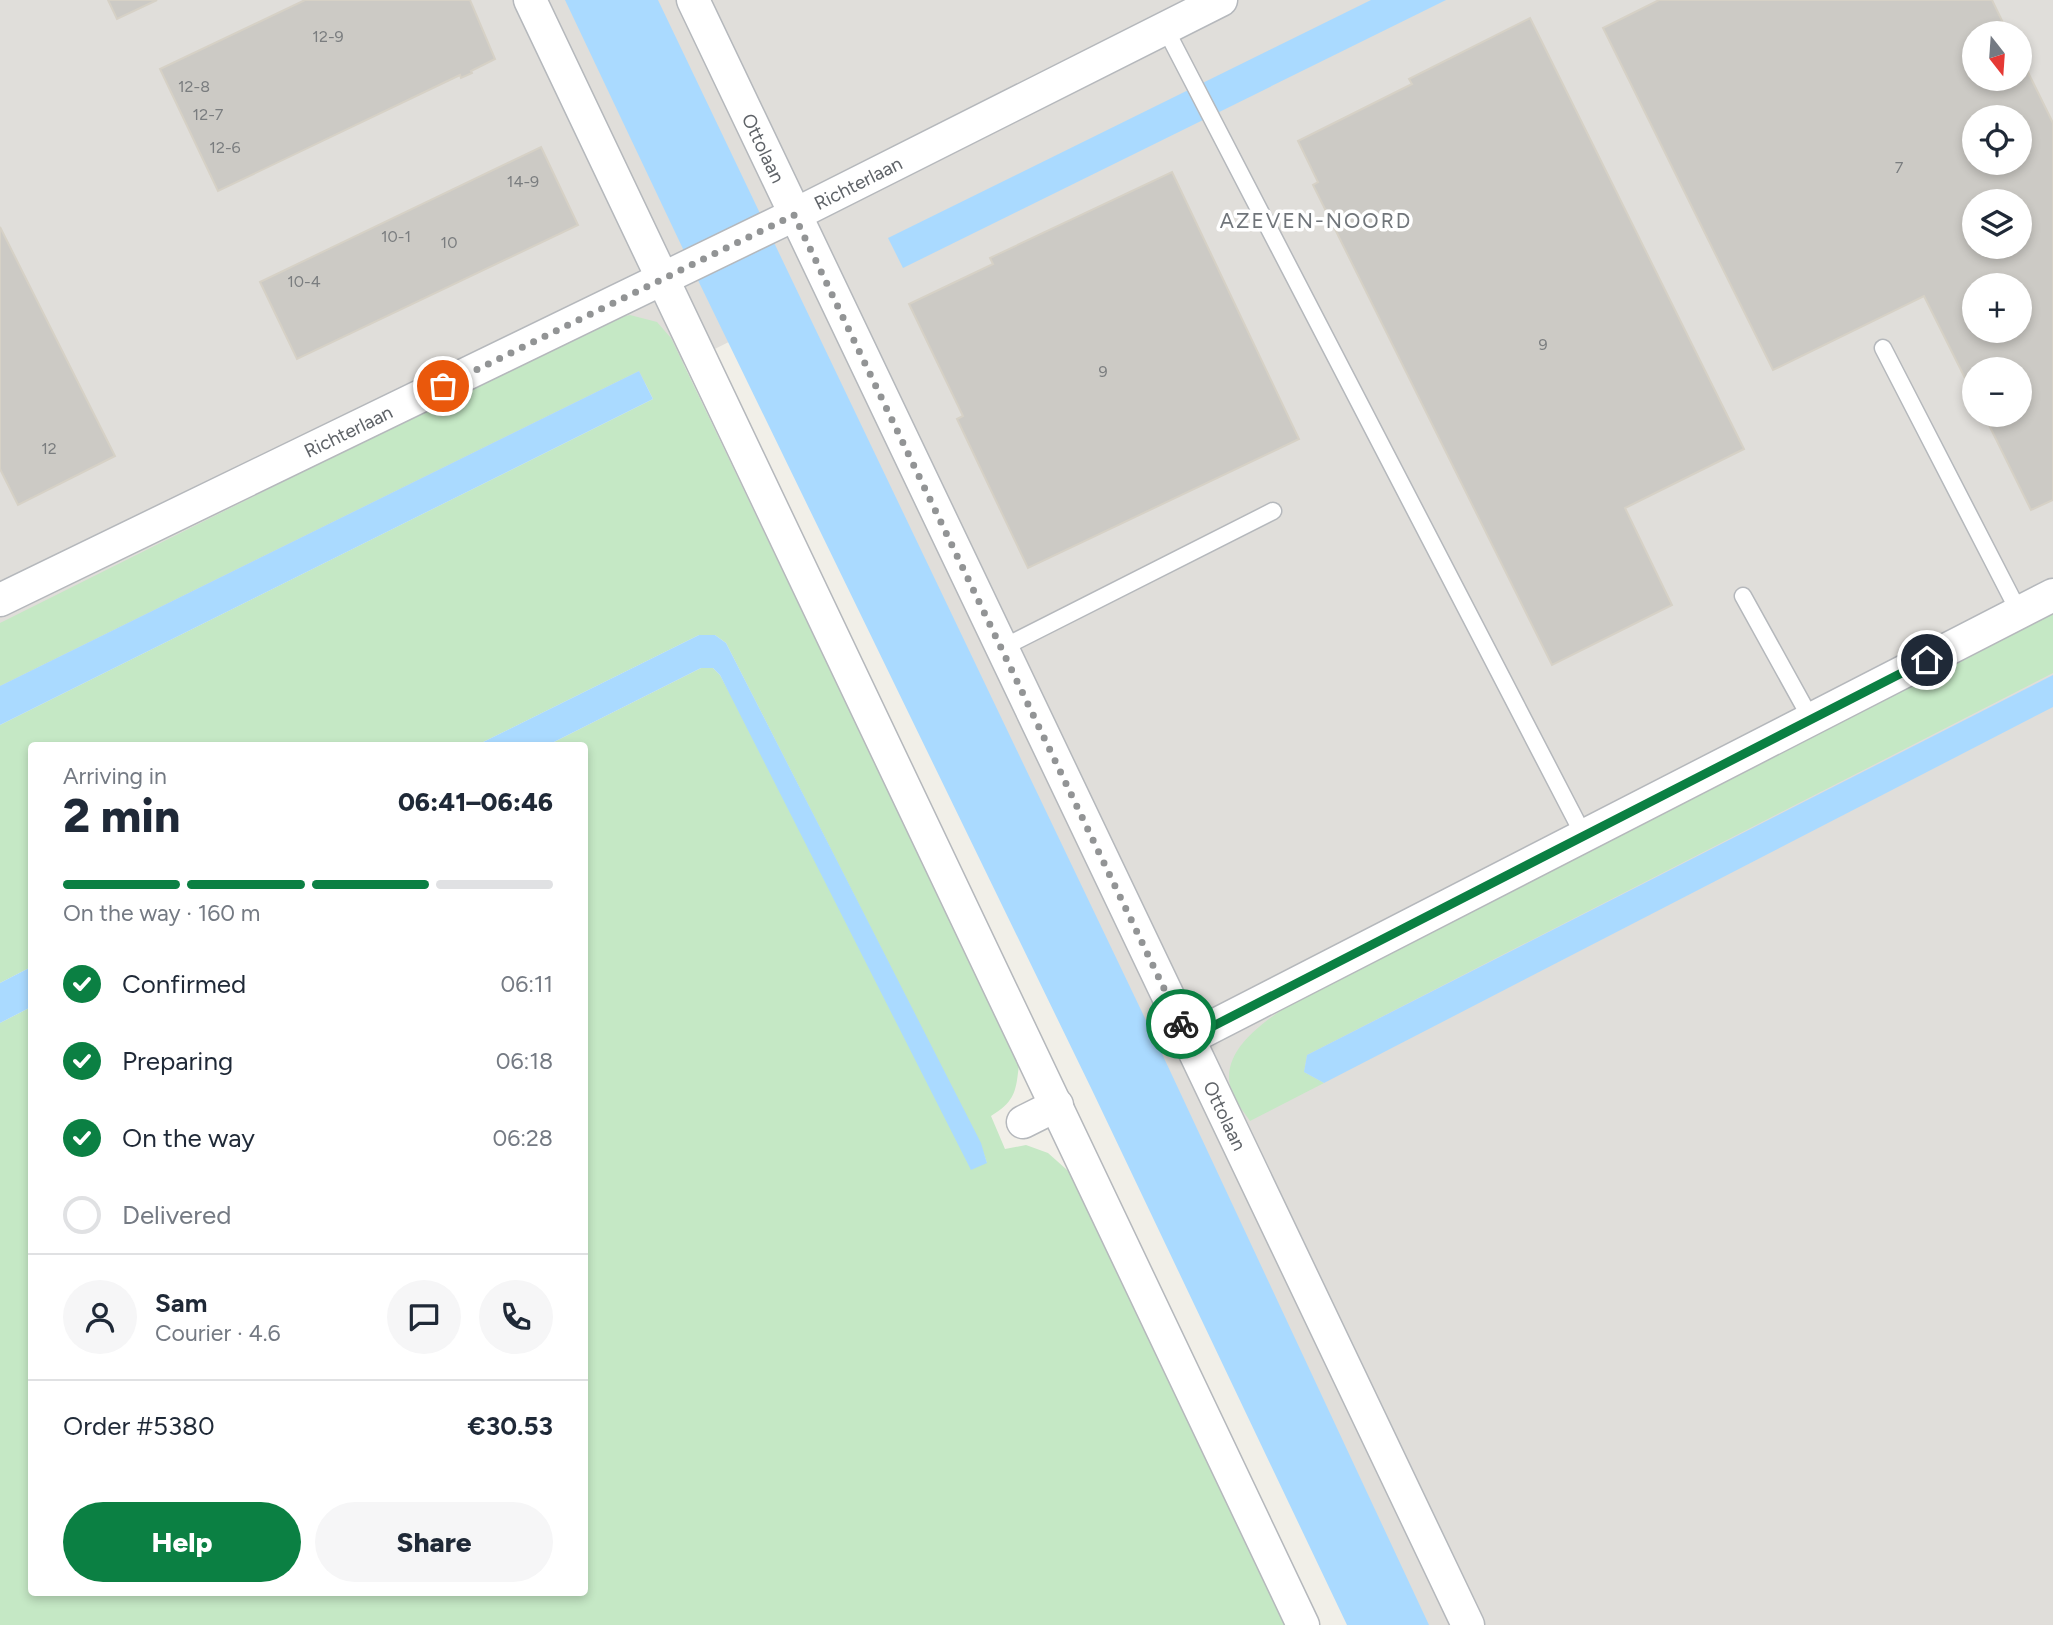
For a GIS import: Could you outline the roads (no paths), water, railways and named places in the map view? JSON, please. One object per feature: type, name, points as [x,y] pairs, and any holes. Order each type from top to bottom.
[{"type":"street","points":[[530,0],[672,274],[1057,1105],[1303,1625]]},
{"type":"street","name":"Ottolaan","points":[[693,0],[788,218],[1002,648],[1468,1625]]},
{"type":"street","name":"Richterlaan","points":[[0,600],[788,218],[1221,0]]},
{"type":"street","points":[[1188,1039],[2053,595]]},
{"type":"street","points":[[1023,1122],[1057,1105]]},
{"type":"lane","points":[[1165,28],[1584,836]]},
{"type":"lane","points":[[1883,348],[2019,612]]},
{"type":"lane","points":[[1002,648],[1273,511]]},
{"type":"lane","points":[[1743,596],[1811,719]]},
{"type":"water","points":[[565,0],[658,0],[1164,1058],[1429,1625],[1347,1625],[1092,1090],[693,270]]},
{"type":"water","points":[[1371,0],[1446,0],[903,268],[888,238]]},
{"type":"water","points":[[639,371],[653,399],[0,725],[0,686]]},
{"type":"water","points":[[699,635],[715,635],[726,643],[981,1143],[987,1163],[971,1170],[720,675],[713,668],[701,668],[554,742],[483,742]]},
{"type":"water","points":[[2053,675],[2053,707],[1324,1083],[1304,1072],[1307,1055]]},
{"type":"water","points":[[28,969],[28,1009],[0,1023],[0,983]]},
{"type":"district","name":"AZEVEN-NOORD","points":[[1316,220]]}]
